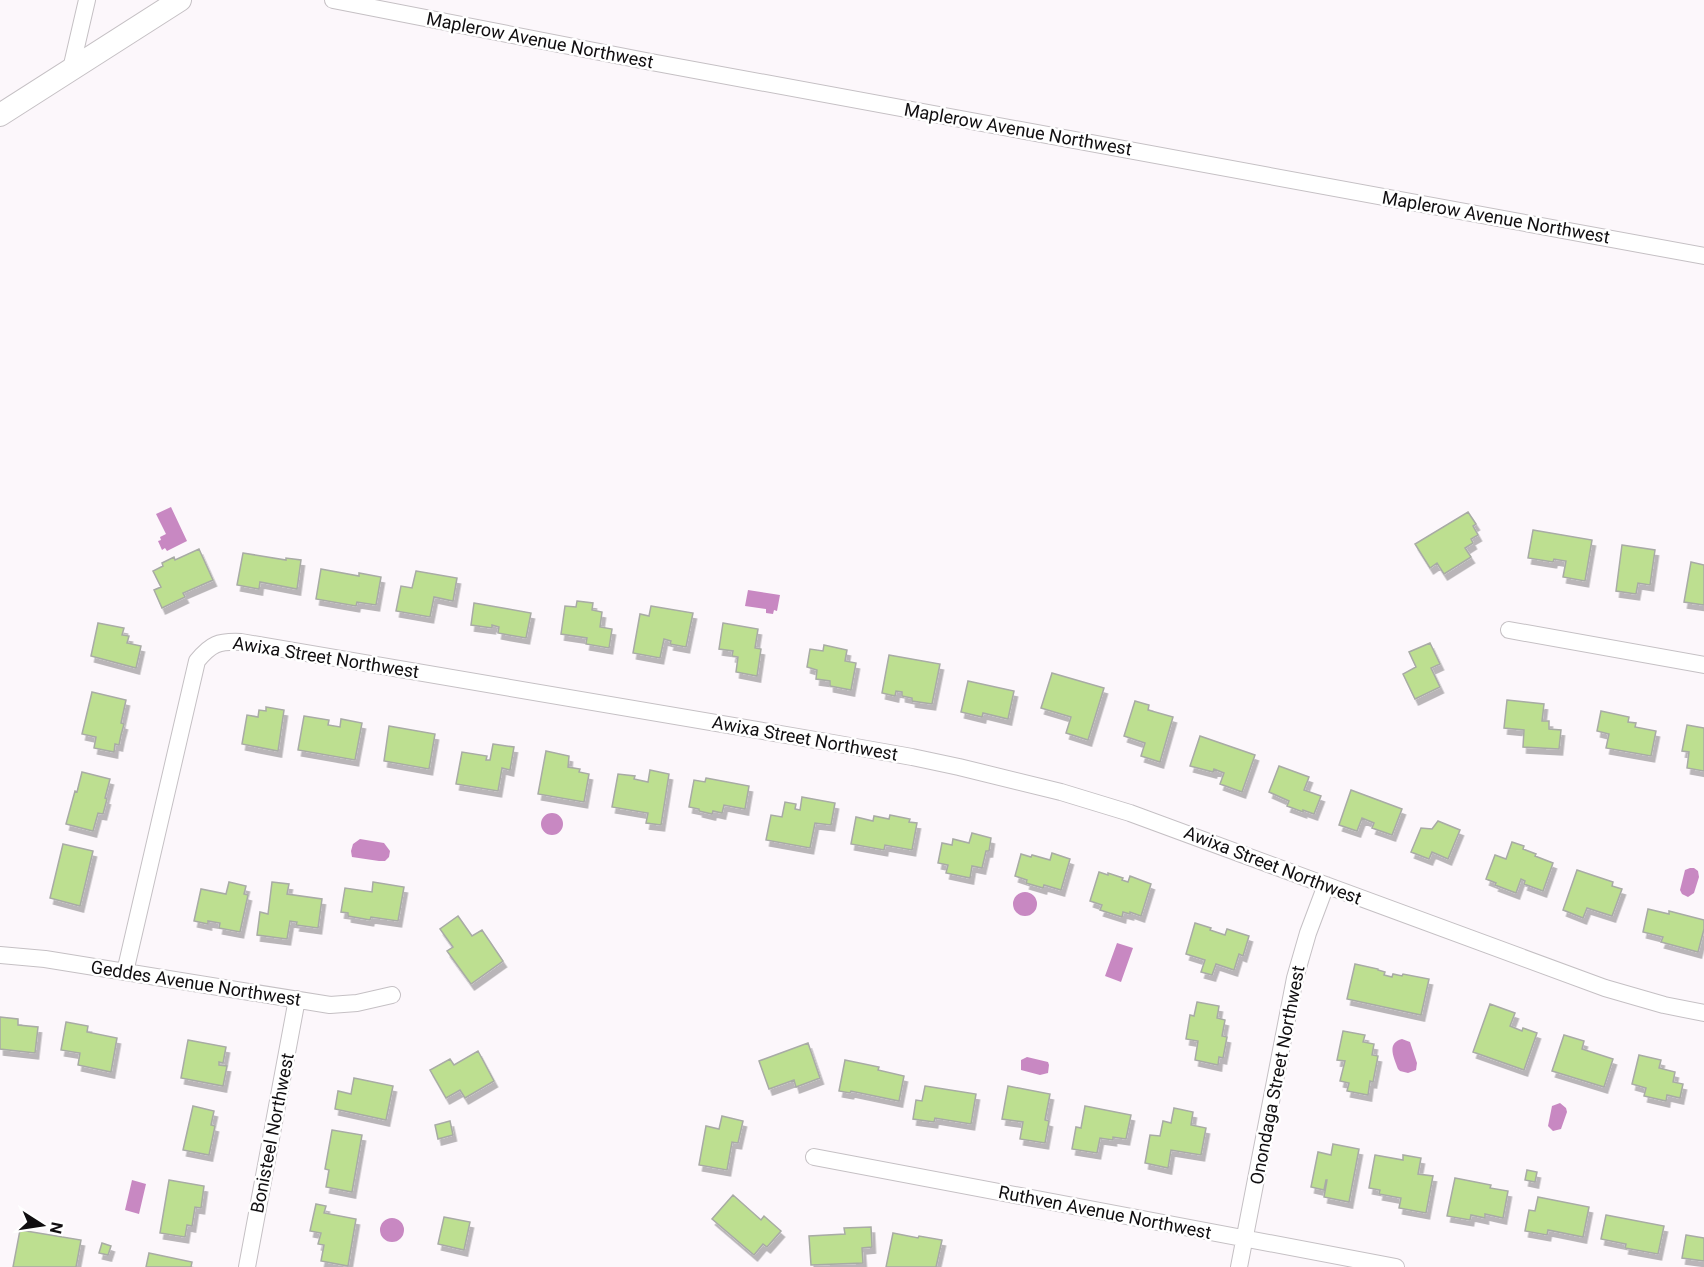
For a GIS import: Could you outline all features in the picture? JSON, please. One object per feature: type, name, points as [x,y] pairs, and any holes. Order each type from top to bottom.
[{"type":"main road","points":[[0,114],[180,0]]},
{"type":"street","points":[[71,69],[87,0]]},
{"type":"street","name":"Maplerow Avenue Northwest","points":[[333,0],[663,64],[1704,256]]},
{"type":"street","points":[[1509,630],[1704,665]]},
{"type":"street","name":"Awixa Street Northwest","points":[[125,972],[196,662],[208,648],[224,641],[241,642],[912,757],[1061,792],[1211,841],[1605,988],[1664,1005],[1704,1013]]},
{"type":"street","name":"Onondaga Street Northwest","points":[[1239,1267],[1295,978],[1308,933],[1326,885]]},
{"type":"street","name":"Geddes Avenue Northwest","points":[[0,955],[45,959],[330,1005],[357,1003],[392,995]]},
{"type":"street","name":"Bonisteel Northwest","points":[[247,1267],[297,999]]},
{"type":"street","name":"Ruthven Avenue Northwest","points":[[813,1157],[1396,1267]]},
{"type":"shaded area","points":[[171,507],[187,541],[167,551],[165,548],[162,550],[158,541],[166,534],[156,514]]},
{"type":"shaded area","points":[[748,590],[780,595],[777,611],[774,610],[773,614],[766,613],[766,609],[745,606]]},
{"type":"shaded area","points":[[552,813],[560,816],[563,824],[560,832],[552,835],[544,832],[541,824],[544,816]]},
{"type":"shaded area","points":[[360,839],[384,843],[390,851],[389,857],[385,861],[379,861],[352,857],[353,844]]},
{"type":"shaded area","points":[[1690,868],[1698,871],[1699,877],[1694,893],[1688,897],[1680,890],[1685,870]]},
{"type":"shaded area","points":[[1025,892],[1030,893],[1036,899],[1036,909],[1030,915],[1025,916],[1020,915],[1014,909],[1013,904],[1014,899],[1020,893]]},
{"type":"shaded area","points":[[1117,943],[1133,948],[1121,982],[1105,976]]},
{"type":"shaded area","points":[[1402,1039],[1410,1042],[1417,1063],[1416,1070],[1408,1073],[1398,1069],[1392,1051],[1394,1044]]},
{"type":"shaded area","points":[[1027,1057],[1048,1062],[1048,1073],[1040,1075],[1021,1070],[1021,1060]]},
{"type":"shaded area","points":[[1560,1103],[1567,1112],[1561,1129],[1553,1131],[1548,1126],[1552,1106]]},
{"type":"shaded area","points":[[132,1180],[146,1184],[139,1214],[125,1210]]},
{"type":"shaded area","points":[[392,1218],[400,1222],[404,1230],[400,1238],[392,1242],[384,1238],[380,1230],[384,1222]]},
{"type":"building","points":[[1468,512],[1476,524],[1473,526],[1478,535],[1471,539],[1473,543],[1465,548],[1471,557],[1444,574],[1437,563],[1430,568],[1415,544]]},
{"type":"building","points":[[1533,530],[1592,540],[1585,581],[1563,577],[1566,561],[1554,559],[1553,562],[1528,558]]},
{"type":"building","points":[[1622,545],[1655,550],[1650,585],[1638,583],[1636,594],[1616,591]]},
{"type":"building","points":[[199,549],[213,580],[183,593],[185,597],[162,608],[154,590],[161,587],[153,571],[174,557],[175,560]]},
{"type":"building","points":[[243,553],[301,560],[297,589],[260,582],[259,589],[237,585]]},
{"type":"building","points":[[1691,562],[1704,565],[1704,605],[1684,602]]},
{"type":"building","points":[[321,569],[359,576],[359,573],[381,577],[376,605],[357,602],[356,606],[316,599]]},
{"type":"building","points":[[416,571],[457,578],[453,601],[434,597],[430,617],[396,611],[401,586],[412,588]]},
{"type":"building","points":[[577,601],[593,603],[592,610],[602,612],[600,627],[612,629],[609,648],[586,644],[587,638],[561,634],[565,606],[576,607]]},
{"type":"building","points":[[474,603],[531,613],[526,638],[498,633],[499,627],[492,625],[492,628],[471,625]]},
{"type":"building","points":[[651,606],[693,613],[686,647],[670,644],[671,641],[664,639],[660,658],[633,653],[640,614],[649,616]]},
{"type":"building","points":[[98,623],[124,628],[122,635],[129,636],[127,643],[141,646],[136,668],[91,656]]},
{"type":"building","points":[[723,623],[758,629],[755,648],[761,649],[757,676],[736,672],[738,657],[732,656],[733,651],[719,649]]},
{"type":"building","points":[[1430,643],[1440,664],[1431,668],[1440,687],[1415,699],[1403,674],[1416,667],[1409,652]]},
{"type":"building","points":[[824,645],[847,650],[845,661],[856,663],[851,690],[830,686],[830,681],[816,679],[817,670],[807,667],[810,649],[823,651]]},
{"type":"building","points":[[889,655],[940,664],[932,704],[912,701],[912,698],[902,696],[902,692],[896,691],[895,696],[882,693]]},
{"type":"building","points":[[1052,673],[1104,688],[1088,740],[1066,733],[1071,717],[1041,708]]},
{"type":"building","points":[[968,681],[1014,691],[1008,719],[983,713],[982,717],[961,712]]},
{"type":"building","points":[[92,692],[126,700],[121,723],[124,724],[119,745],[115,744],[114,752],[94,748],[96,737],[82,734]]},
{"type":"building","points":[[1507,700],[1544,704],[1542,721],[1549,721],[1549,729],[1561,730],[1559,749],[1523,747],[1524,730],[1504,728]]},
{"type":"building","points":[[1135,701],[1149,705],[1148,710],[1173,717],[1160,762],[1141,756],[1145,743],[1124,736]]},
{"type":"building","points":[[266,707],[284,710],[278,751],[242,744],[247,715],[258,717],[259,710],[266,711]]},
{"type":"building","points":[[1601,711],[1629,717],[1628,722],[1636,723],[1635,727],[1656,731],[1651,756],[1606,748],[1609,734],[1597,731]]},
{"type":"building","points":[[304,716],[329,720],[328,725],[340,727],[341,719],[362,723],[355,760],[298,750]]},
{"type":"building","points":[[1687,725],[1704,728],[1704,771],[1687,768],[1689,752],[1682,751]]},
{"type":"building","points":[[389,726],[435,734],[429,769],[384,761]]},
{"type":"building","points":[[1200,736],[1255,755],[1242,792],[1220,784],[1224,773],[1214,769],[1213,772],[1190,766]]},
{"type":"building","points":[[493,744],[514,747],[510,770],[502,768],[498,791],[456,784],[462,752],[487,756],[486,760],[490,760]]},
{"type":"building","points":[[546,751],[569,756],[568,767],[580,769],[579,772],[589,774],[584,802],[538,794]]},
{"type":"building","points":[[1279,766],[1309,777],[1304,790],[1321,796],[1314,814],[1287,806],[1289,801],[1269,792]]},
{"type":"building","points":[[650,770],[669,774],[661,825],[646,823],[648,813],[612,807],[618,774],[635,776],[634,779],[648,782]]},
{"type":"building","points":[[82,772],[110,779],[103,814],[98,813],[93,831],[66,824]]},
{"type":"building","points":[[706,778],[749,786],[745,809],[724,805],[722,813],[713,811],[712,814],[689,807],[694,780],[705,782]]},
{"type":"building","points":[[1351,790],[1402,809],[1392,835],[1372,828],[1374,823],[1362,818],[1357,831],[1339,825]]},
{"type":"building","points":[[802,797],[835,803],[831,825],[815,823],[810,848],[766,840],[771,815],[782,817],[785,802],[796,804],[795,809],[800,810]]},
{"type":"building","points":[[890,815],[910,819],[909,822],[917,823],[912,850],[885,845],[884,850],[851,844],[856,817],[873,821],[874,816],[889,819]]},
{"type":"building","points":[[1438,821],[1460,830],[1448,859],[1432,852],[1429,859],[1411,852],[1421,828],[1432,829]]},
{"type":"building","points":[[972,833],[991,838],[989,851],[986,851],[982,868],[972,866],[970,878],[946,873],[948,865],[938,863],[942,843],[952,845],[953,839],[969,843]]},
{"type":"building","points":[[1512,842],[1524,846],[1523,849],[1536,854],[1535,856],[1553,863],[1543,891],[1524,884],[1525,881],[1521,879],[1516,893],[1486,879],[1495,855],[1506,859]]},
{"type":"building","points":[[63,844],[93,851],[80,906],[50,898]]},
{"type":"building","points":[[1052,853],[1070,859],[1061,890],[1026,883],[1027,880],[1015,876],[1021,854],[1050,860]]},
{"type":"building","points":[[1577,870],[1613,882],[1612,886],[1622,889],[1612,916],[1587,908],[1583,918],[1563,910]]},
{"type":"building","points":[[1099,872],[1123,878],[1122,880],[1128,882],[1130,876],[1151,884],[1141,916],[1123,912],[1122,917],[1100,910],[1102,905],[1090,901]]},
{"type":"building","points":[[229,882],[246,886],[244,894],[248,895],[240,932],[219,928],[220,923],[208,921],[208,924],[194,921],[201,889],[226,894]]},
{"type":"building","points":[[272,882],[289,884],[287,894],[322,899],[318,928],[296,925],[297,922],[290,921],[287,939],[257,935],[260,912],[268,914]]},
{"type":"building","points":[[373,882],[404,887],[398,921],[371,917],[370,920],[348,916],[348,913],[341,912],[345,888],[372,892]]},
{"type":"building","points":[[1648,909],[1669,914],[1669,911],[1704,920],[1698,952],[1661,942],[1663,937],[1643,932]]},
{"type":"building","points":[[458,916],[472,936],[482,930],[503,961],[471,984],[447,951],[453,947],[440,929]]},
{"type":"building","points":[[1195,923],[1225,935],[1227,929],[1249,936],[1243,956],[1239,954],[1234,970],[1216,964],[1212,975],[1201,972],[1205,960],[1186,954]]},
{"type":"building","points":[[1355,964],[1378,969],[1385,972],[1384,975],[1392,977],[1393,974],[1402,976],[1403,974],[1429,979],[1421,1015],[1347,999]]},
{"type":"building","points":[[1197,1002],[1219,1006],[1217,1018],[1225,1020],[1222,1036],[1227,1037],[1223,1058],[1219,1057],[1218,1065],[1195,1060],[1198,1041],[1186,1039],[1190,1015],[1194,1016]]},
{"type":"building","points":[[1490,1004],[1515,1013],[1510,1026],[1522,1031],[1523,1028],[1537,1033],[1524,1070],[1473,1052]]},
{"type":"building","points":[[0,1017],[18,1019],[18,1025],[38,1027],[35,1053],[0,1049]]},
{"type":"building","points":[[66,1022],[88,1026],[87,1032],[117,1038],[111,1072],[78,1065],[80,1053],[61,1050]]},
{"type":"building","points":[[1343,1031],[1365,1035],[1363,1042],[1374,1044],[1372,1055],[1378,1056],[1368,1095],[1347,1091],[1349,1083],[1340,1081],[1345,1061],[1337,1060]]},
{"type":"building","points":[[1564,1035],[1584,1041],[1582,1049],[1613,1059],[1604,1087],[1552,1071]]},
{"type":"building","points":[[188,1040],[226,1047],[223,1063],[219,1062],[219,1065],[227,1066],[223,1086],[181,1078]]},
{"type":"building","points":[[808,1043],[820,1078],[796,1087],[794,1080],[769,1089],[759,1061]]},
{"type":"building","points":[[478,1051],[494,1081],[465,1098],[460,1090],[446,1098],[430,1070],[450,1059],[454,1065]]},
{"type":"building","points":[[1639,1055],[1661,1060],[1659,1068],[1675,1072],[1673,1082],[1683,1084],[1680,1098],[1667,1095],[1666,1101],[1644,1096],[1646,1088],[1632,1084]]},
{"type":"building","points":[[845,1060],[879,1067],[878,1070],[904,1076],[899,1101],[851,1091],[850,1093],[839,1091]]},
{"type":"building","points":[[354,1078],[393,1086],[386,1120],[335,1109],[338,1091],[351,1094]]},
{"type":"building","points":[[925,1086],[976,1094],[971,1124],[935,1118],[934,1122],[913,1119],[916,1100],[922,1101]]},
{"type":"building","points":[[1008,1086],[1050,1094],[1045,1120],[1049,1121],[1045,1143],[1020,1139],[1023,1122],[1002,1119]]},
{"type":"building","points":[[193,1106],[214,1111],[211,1125],[215,1126],[209,1155],[183,1150]]},
{"type":"building","points":[[1085,1106],[1131,1115],[1126,1139],[1100,1138],[1097,1153],[1072,1149],[1076,1127],[1081,1128]]},
{"type":"building","points":[[1174,1108],[1193,1112],[1191,1125],[1206,1128],[1201,1155],[1171,1150],[1168,1168],[1145,1163],[1150,1135],[1160,1136],[1163,1121],[1171,1123]]},
{"type":"building","points":[[722,1116],[743,1121],[738,1143],[732,1142],[727,1170],[699,1165],[706,1126],[719,1129]]},
{"type":"building","points":[[450,1121],[453,1135],[438,1139],[435,1125]]},
{"type":"building","points":[[332,1130],[362,1135],[352,1192],[326,1187],[329,1170],[325,1169]]},
{"type":"building","points":[[1333,1144],[1359,1149],[1349,1202],[1324,1197],[1327,1180],[1324,1190],[1311,1187],[1318,1152],[1331,1155]]},
{"type":"building","points":[[1375,1155],[1403,1160],[1403,1155],[1421,1158],[1418,1174],[1433,1176],[1426,1213],[1399,1208],[1401,1198],[1379,1194],[1380,1190],[1369,1188]]},
{"type":"building","points":[[1527,1170],[1537,1172],[1535,1182],[1525,1180]]},
{"type":"building","points":[[1455,1178],[1508,1191],[1503,1218],[1485,1214],[1485,1218],[1471,1215],[1470,1220],[1447,1216]]},
{"type":"building","points":[[169,1180],[204,1186],[201,1208],[195,1207],[192,1226],[187,1225],[185,1237],[160,1233]]},
{"type":"building","points":[[733,1195],[761,1220],[764,1216],[781,1231],[767,1247],[763,1244],[754,1255],[712,1219]]},
{"type":"building","points":[[1538,1197],[1589,1207],[1583,1237],[1548,1230],[1547,1235],[1525,1231],[1529,1210],[1535,1211]]},
{"type":"building","points":[[316,1204],[326,1206],[324,1213],[356,1219],[348,1266],[321,1261],[324,1245],[318,1244],[321,1233],[310,1231]]},
{"type":"building","points":[[1606,1215],[1664,1226],[1658,1254],[1625,1248],[1626,1244],[1601,1239]]},
{"type":"building","points":[[444,1217],[470,1222],[464,1250],[438,1244]]},
{"type":"building","points":[[871,1227],[872,1247],[862,1248],[863,1263],[811,1265],[809,1236],[845,1234],[844,1228]]},
{"type":"building","points":[[20,1230],[81,1240],[76,1267],[13,1267]]},
{"type":"building","points":[[893,1233],[942,1240],[936,1267],[886,1267]]},
{"type":"building","points":[[1686,1235],[1704,1238],[1704,1261],[1682,1258]]},
{"type":"building","points":[[102,1243],[111,1246],[108,1255],[99,1253]]},
{"type":"building","points":[[149,1253],[192,1262],[191,1267],[146,1267]]}]
